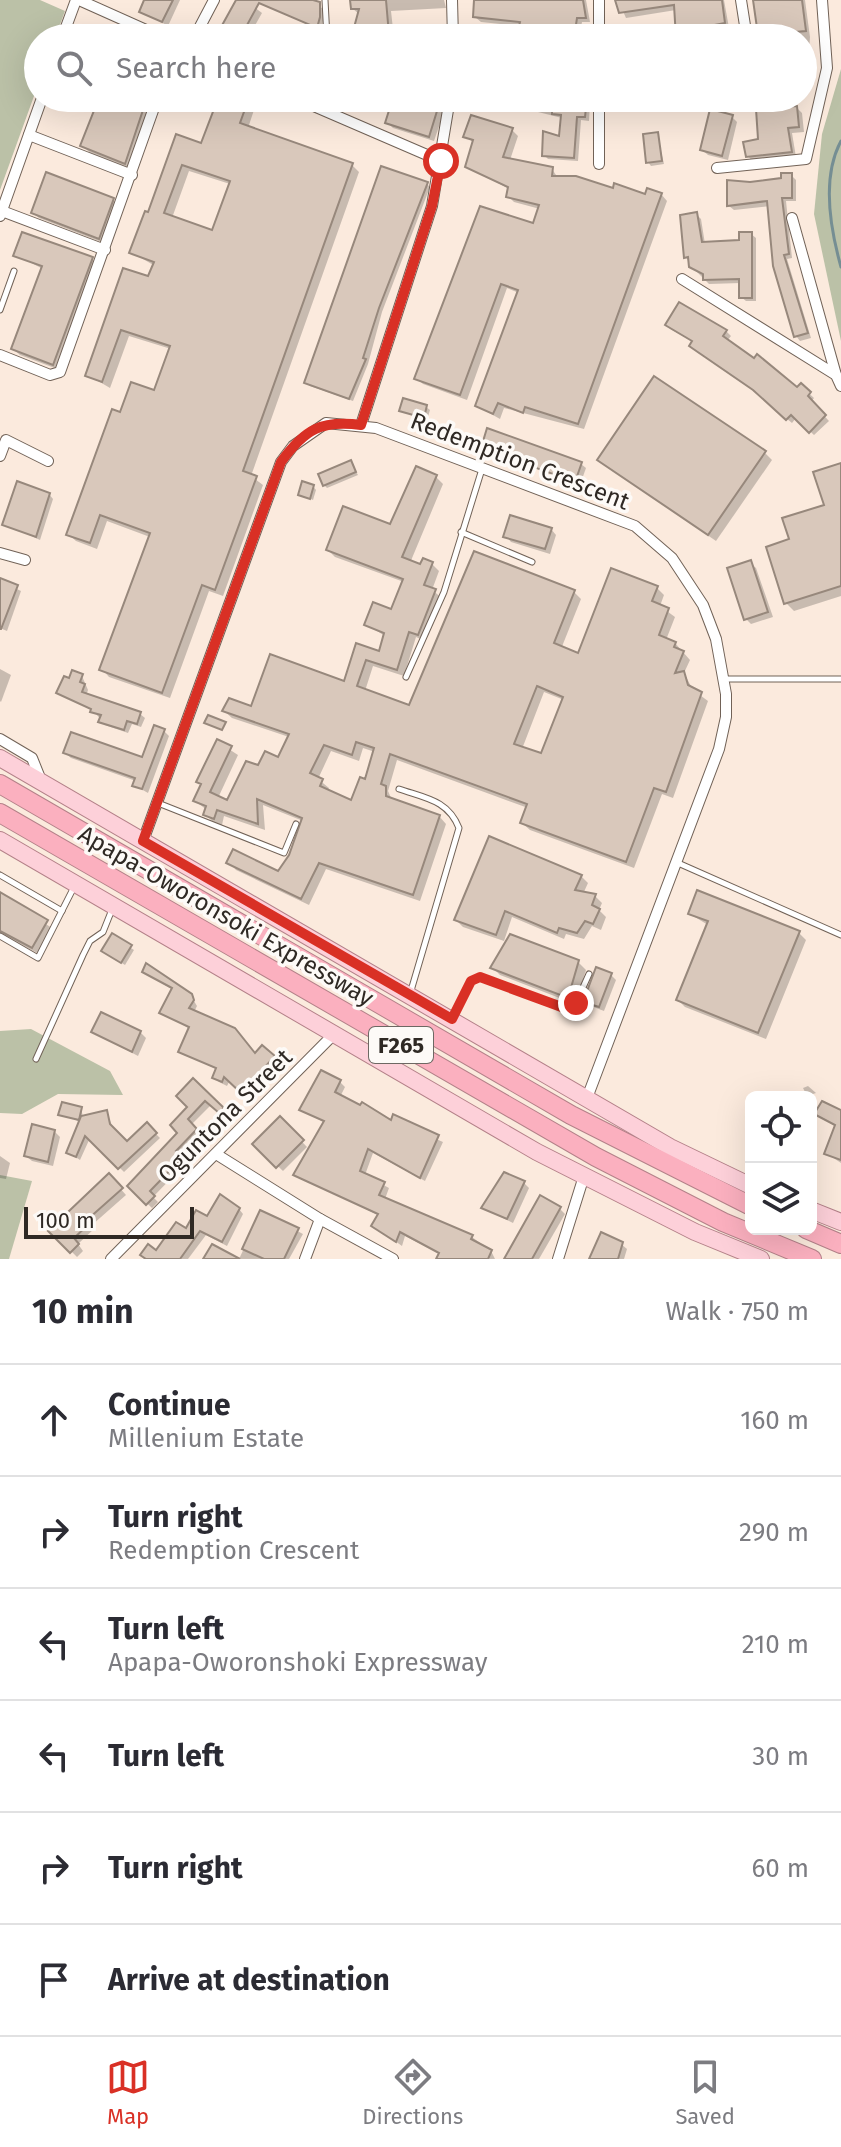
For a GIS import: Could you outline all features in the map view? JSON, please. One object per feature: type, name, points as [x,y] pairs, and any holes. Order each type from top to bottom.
[{"type":"highway","name":"Apapa-Oworonsoki Expressway","points":[[0,784],[571,1115],[745,1203]]},
{"type":"highway","name":"Apapa-Oworonsoki Expressway","points":[[0,813],[596,1157],[723,1222],[812,1259]]},
{"type":"highway","points":[[817,1234],[841,1244]]},
{"type":"main road","points":[[0,758],[670,1147],[745,1183]]},
{"type":"main road","name":"Apapa-Oworonsoki Expressway","points":[[0,840],[584,1176],[695,1232],[761,1259]]},
{"type":"main road","points":[[817,1212],[841,1222]]},
{"type":"street","points":[[68,24],[77,0],[132,24]]},
{"type":"street","points":[[201,24],[214,0]]},
{"type":"street","points":[[452,0],[453,24]]},
{"type":"street","points":[[599,0],[599,24]]},
{"type":"street","points":[[741,0],[745,24]]},
{"type":"street","points":[[817,111],[827,68],[822,0]]},
{"type":"street","points":[[37,112],[1,213],[105,250]]},
{"type":"street","points":[[0,355],[50,375],[60,372],[153,112]]},
{"type":"street","points":[[330,112],[441,161]]},
{"type":"street","points":[[361,425],[432,206],[448,112]]},
{"type":"street","points":[[599,112],[599,164]]},
{"type":"street","points":[[717,168],[806,159],[817,112]]},
{"type":"street","points":[[29,135],[132,175]]},
{"type":"street","points":[[792,218],[839,381]]},
{"type":"street","points":[[682,279],[839,381]]},
{"type":"street","name":"Redemption Crescent","points":[[143,841],[281,462],[293,446],[326,423],[361,425],[635,526],[657,544],[689,580],[703,605],[716,639],[724,679],[726,717],[719,749],[587,1098]]},
{"type":"street","points":[[0,456],[6,440],[48,461]]},
{"type":"street","points":[[0,553],[25,560]]},
{"type":"street","points":[[0,739],[32,758],[42,783]]},
{"type":"street","name":"Oguntona Street","points":[[111,1259],[334,1034]]},
{"type":"street","points":[[216,1154],[320,1219],[393,1259]]},
{"type":"street","points":[[558,1259],[584,1176]]},
{"type":"street","points":[[305,1259],[320,1219]]},
{"type":"lane","points":[[325,0],[326,24]]},
{"type":"lane","points":[[0,310],[14,271]]},
{"type":"lane","points":[[406,677],[444,592],[482,468]]},
{"type":"lane","points":[[461,532],[532,562]]},
{"type":"lane","points":[[724,679],[841,679]]},
{"type":"lane","points":[[399,789],[443,804],[453,812],[459,828],[409,995]]},
{"type":"lane","points":[[157,803],[284,853],[296,824]]},
{"type":"lane","points":[[677,863],[841,935]]},
{"type":"lane","points":[[0,875],[62,911]]},
{"type":"lane","points":[[0,936],[38,958],[76,884]]},
{"type":"lane","points":[[36,1059],[90,941],[103,932],[113,906]]},
{"type":"lane","points":[[452,1019],[471,981],[480,977],[567,1009],[576,1003],[589,974]]},
{"type":"green space","points":[[0,0],[40,0],[65,11],[60,24],[24,24],[24,112],[28,112],[0,190]]},
{"type":"green space","points":[[841,69],[841,341],[814,214],[822,134]]},
{"type":"green space","points":[[31,1029],[110,1071],[123,1095],[58,1094],[22,1114],[0,1113],[0,1031]]},
{"type":"green space","points":[[0,1175],[32,1181],[9,1259],[0,1259]]},
{"type":"building","points":[[144,0],[173,0],[162,22],[139,12]]},
{"type":"building","points":[[236,0],[320,2],[318,24],[308,24],[259,3],[248,24],[223,24]]},
{"type":"building","points":[[350,0],[386,0],[388,24],[355,24],[359,9],[351,9]]},
{"type":"building","points":[[474,0],[583,0],[586,18],[577,18],[576,24],[520,24],[473,17]]},
{"type":"building","points":[[615,0],[722,0],[725,23],[675,24],[674,5],[619,13]]},
{"type":"building","points":[[753,0],[802,0],[805,24],[756,24]]},
{"type":"building","points":[[93,112],[142,112],[125,164],[80,146]]},
{"type":"building","points":[[213,112],[244,112],[240,123],[353,163],[243,471],[257,476],[215,590],[202,585],[162,693],[99,670],[150,533],[100,515],[90,543],[66,535],[112,409],[120,412],[131,382],[154,390],[170,346],[121,330],[102,382],[85,376],[123,268],[148,276],[154,262],[129,253],[145,211],[148,212],[176,134],[201,143]],"holes":[[[182,165],[230,181],[212,230],[164,213]]]},
{"type":"building","points":[[389,112],[437,112],[429,137],[385,123]]},
{"type":"building","points":[[586,112],[585,117],[577,117],[574,158],[542,156],[543,131],[559,136],[561,115],[552,114]]},
{"type":"building","points":[[709,112],[733,115],[722,156],[700,150]]},
{"type":"building","points":[[756,112],[798,112],[799,127],[788,128],[792,152],[746,157],[743,142],[758,139]]},
{"type":"building","points":[[471,115],[513,128],[503,157],[553,167],[552,176],[576,176],[613,188],[614,183],[645,194],[647,188],[662,193],[578,424],[525,407],[523,413],[498,403],[493,414],[475,406],[518,290],[501,284],[460,395],[414,379],[480,206],[533,223],[539,205],[506,197],[508,187],[465,167],[473,140],[463,137]]},
{"type":"building","points":[[658,132],[662,161],[646,163],[643,134]]},
{"type":"building","points":[[381,166],[428,182],[379,308],[363,358],[366,359],[349,399],[304,383]]},
{"type":"building","points":[[46,172],[114,198],[99,239],[31,213]]},
{"type":"building","points":[[781,173],[792,173],[792,198],[782,198],[789,254],[784,255],[808,333],[794,337],[773,266],[767,201],[727,206],[727,180],[750,182],[781,178]]},
{"type":"building","points":[[697,212],[702,242],[739,240],[739,232],[752,232],[752,298],[739,298],[739,279],[703,280],[703,274],[689,267],[688,257],[684,258],[680,215]]},
{"type":"building","points":[[22,232],[93,257],[53,365],[11,349],[42,266],[13,256]]},
{"type":"building","points":[[679,302],[727,330],[723,336],[754,358],[757,354],[797,387],[801,383],[811,392],[808,396],[826,415],[809,433],[791,415],[786,420],[753,390],[689,346],[692,341],[665,325]]},
{"type":"building","points":[[654,376],[766,451],[708,535],[597,460]]},
{"type":"building","points":[[403,398],[427,405],[424,418],[399,411]]},
{"type":"building","points":[[487,428],[582,462],[575,482],[481,448]]},
{"type":"building","points":[[351,460],[356,472],[323,486],[318,474]]},
{"type":"building","points":[[841,463],[841,586],[784,604],[766,547],[789,539],[782,518],[824,505],[813,472]]},
{"type":"building","points":[[416,466],[437,475],[402,557],[420,564],[423,558],[433,562],[424,585],[436,589],[418,635],[409,632],[397,670],[366,660],[357,686],[409,705],[474,551],[575,590],[554,643],[578,653],[611,568],[658,586],[652,601],[669,608],[659,635],[676,642],[674,647],[684,651],[675,673],[684,671],[688,685],[702,692],[666,792],[654,788],[626,862],[520,823],[527,804],[390,754],[381,784],[386,786],[386,796],[440,815],[413,895],[319,863],[301,899],[226,863],[233,849],[278,871],[289,855],[302,818],[257,799],[258,824],[217,810],[214,819],[203,815],[206,806],[193,801],[201,784],[196,782],[217,739],[232,746],[210,792],[227,800],[246,761],[258,765],[265,751],[278,757],[289,734],[222,711],[229,698],[251,706],[270,654],[344,681],[356,643],[379,651],[384,633],[364,625],[373,602],[391,609],[403,579],[326,550],[343,506],[390,524]],"holes":[[[537,686],[563,697],[541,753],[514,744]],[[356,742],[374,748],[365,779],[360,777],[351,800],[320,786],[323,779],[310,773],[324,745],[352,755]]]},
{"type":"building","points":[[17,481],[50,493],[36,537],[2,525]]},
{"type":"building","points":[[302,481],[314,485],[310,499],[298,495]]},
{"type":"building","points":[[510,515],[552,528],[545,549],[503,537]]},
{"type":"building","points":[[751,560],[768,612],[744,620],[727,568]]},
{"type":"building","points":[[0,578],[18,585],[1,629],[0,629]]},
{"type":"building","points":[[72,670],[83,674],[80,682],[85,684],[82,692],[141,712],[137,724],[127,721],[124,730],[98,722],[101,715],[56,693],[64,676],[69,678]]},
{"type":"building","points":[[208,715],[226,722],[222,730],[204,723]]},
{"type":"building","points":[[154,725],[165,729],[142,789],[132,786],[135,778],[63,753],[71,732],[142,757]]},
{"type":"building","points":[[489,836],[582,875],[575,890],[596,894],[592,905],[600,909],[593,924],[585,921],[577,933],[559,928],[557,933],[505,911],[496,935],[454,920]]},
{"type":"building","points":[[697,890],[800,931],[758,1033],[676,1000],[708,921],[688,914]]},
{"type":"building","points":[[0,892],[48,920],[32,948],[0,931]]},
{"type":"building","points":[[112,933],[132,945],[121,963],[101,951]]},
{"type":"building","points":[[510,934],[579,960],[568,998],[490,968]]},
{"type":"building","points":[[146,963],[192,994],[194,1000],[189,1008],[235,1028],[255,1053],[262,1045],[275,1056],[241,1093],[224,1077],[222,1082],[212,1078],[216,1068],[178,1052],[189,1027],[159,1013],[172,988],[142,972]]},
{"type":"building","points":[[596,967],[612,973],[599,1007],[583,1002]]},
{"type":"building","points":[[101,1012],[141,1031],[132,1052],[91,1032]]},
{"type":"building","points":[[321,1070],[341,1080],[335,1092],[360,1105],[362,1102],[391,1120],[393,1114],[439,1135],[420,1178],[368,1149],[360,1171],[385,1182],[379,1195],[473,1235],[471,1239],[492,1250],[488,1259],[436,1259],[439,1253],[400,1232],[396,1242],[371,1226],[378,1214],[293,1175],[324,1121],[299,1110]]},
{"type":"building","points":[[193,1078],[224,1108],[219,1113],[205,1101],[188,1119],[197,1129],[176,1151],[183,1157],[150,1191],[155,1196],[146,1205],[127,1186],[177,1133],[170,1125],[187,1107],[176,1096]]},
{"type":"building","points":[[822,1101],[841,1110],[841,1160],[824,1154],[835,1125],[817,1116]]},
{"type":"building","points":[[62,1102],[82,1107],[79,1120],[58,1115]]},
{"type":"building","points":[[107,1110],[110,1124],[127,1141],[147,1122],[157,1133],[118,1169],[85,1136],[76,1157],[66,1153],[81,1116]]},
{"type":"building","points":[[280,1116],[304,1140],[276,1168],[252,1144]]},
{"type":"building","points":[[32,1124],[55,1130],[48,1162],[24,1156]]},
{"type":"building","points":[[504,1172],[525,1181],[507,1219],[481,1208]]},
{"type":"building","points":[[109,1173],[123,1188],[88,1219],[91,1222],[74,1238],[79,1244],[70,1253],[48,1231]]},
{"type":"building","points":[[220,1194],[240,1208],[222,1242],[200,1231],[180,1259],[146,1259],[140,1255],[148,1244],[156,1250],[176,1222],[186,1228],[196,1210],[207,1216]]},
{"type":"building","points":[[540,1195],[561,1207],[532,1259],[504,1259]]},
{"type":"building","points":[[260,1210],[299,1228],[284,1259],[264,1259],[242,1249]]},
{"type":"building","points":[[601,1232],[623,1242],[618,1259],[589,1259]]},
{"type":"building","points":[[212,1244],[240,1259],[203,1259]]},
{"type":"waterway","points":[[841,141],[829,187],[831,220],[841,267]]},
{"type":"route","points":[[441,161],[432,206],[361,425],[326,423],[309,432],[281,462],[143,841],[452,1019],[464,991],[471,981],[480,977],[567,1009],[576,1003]]}]
